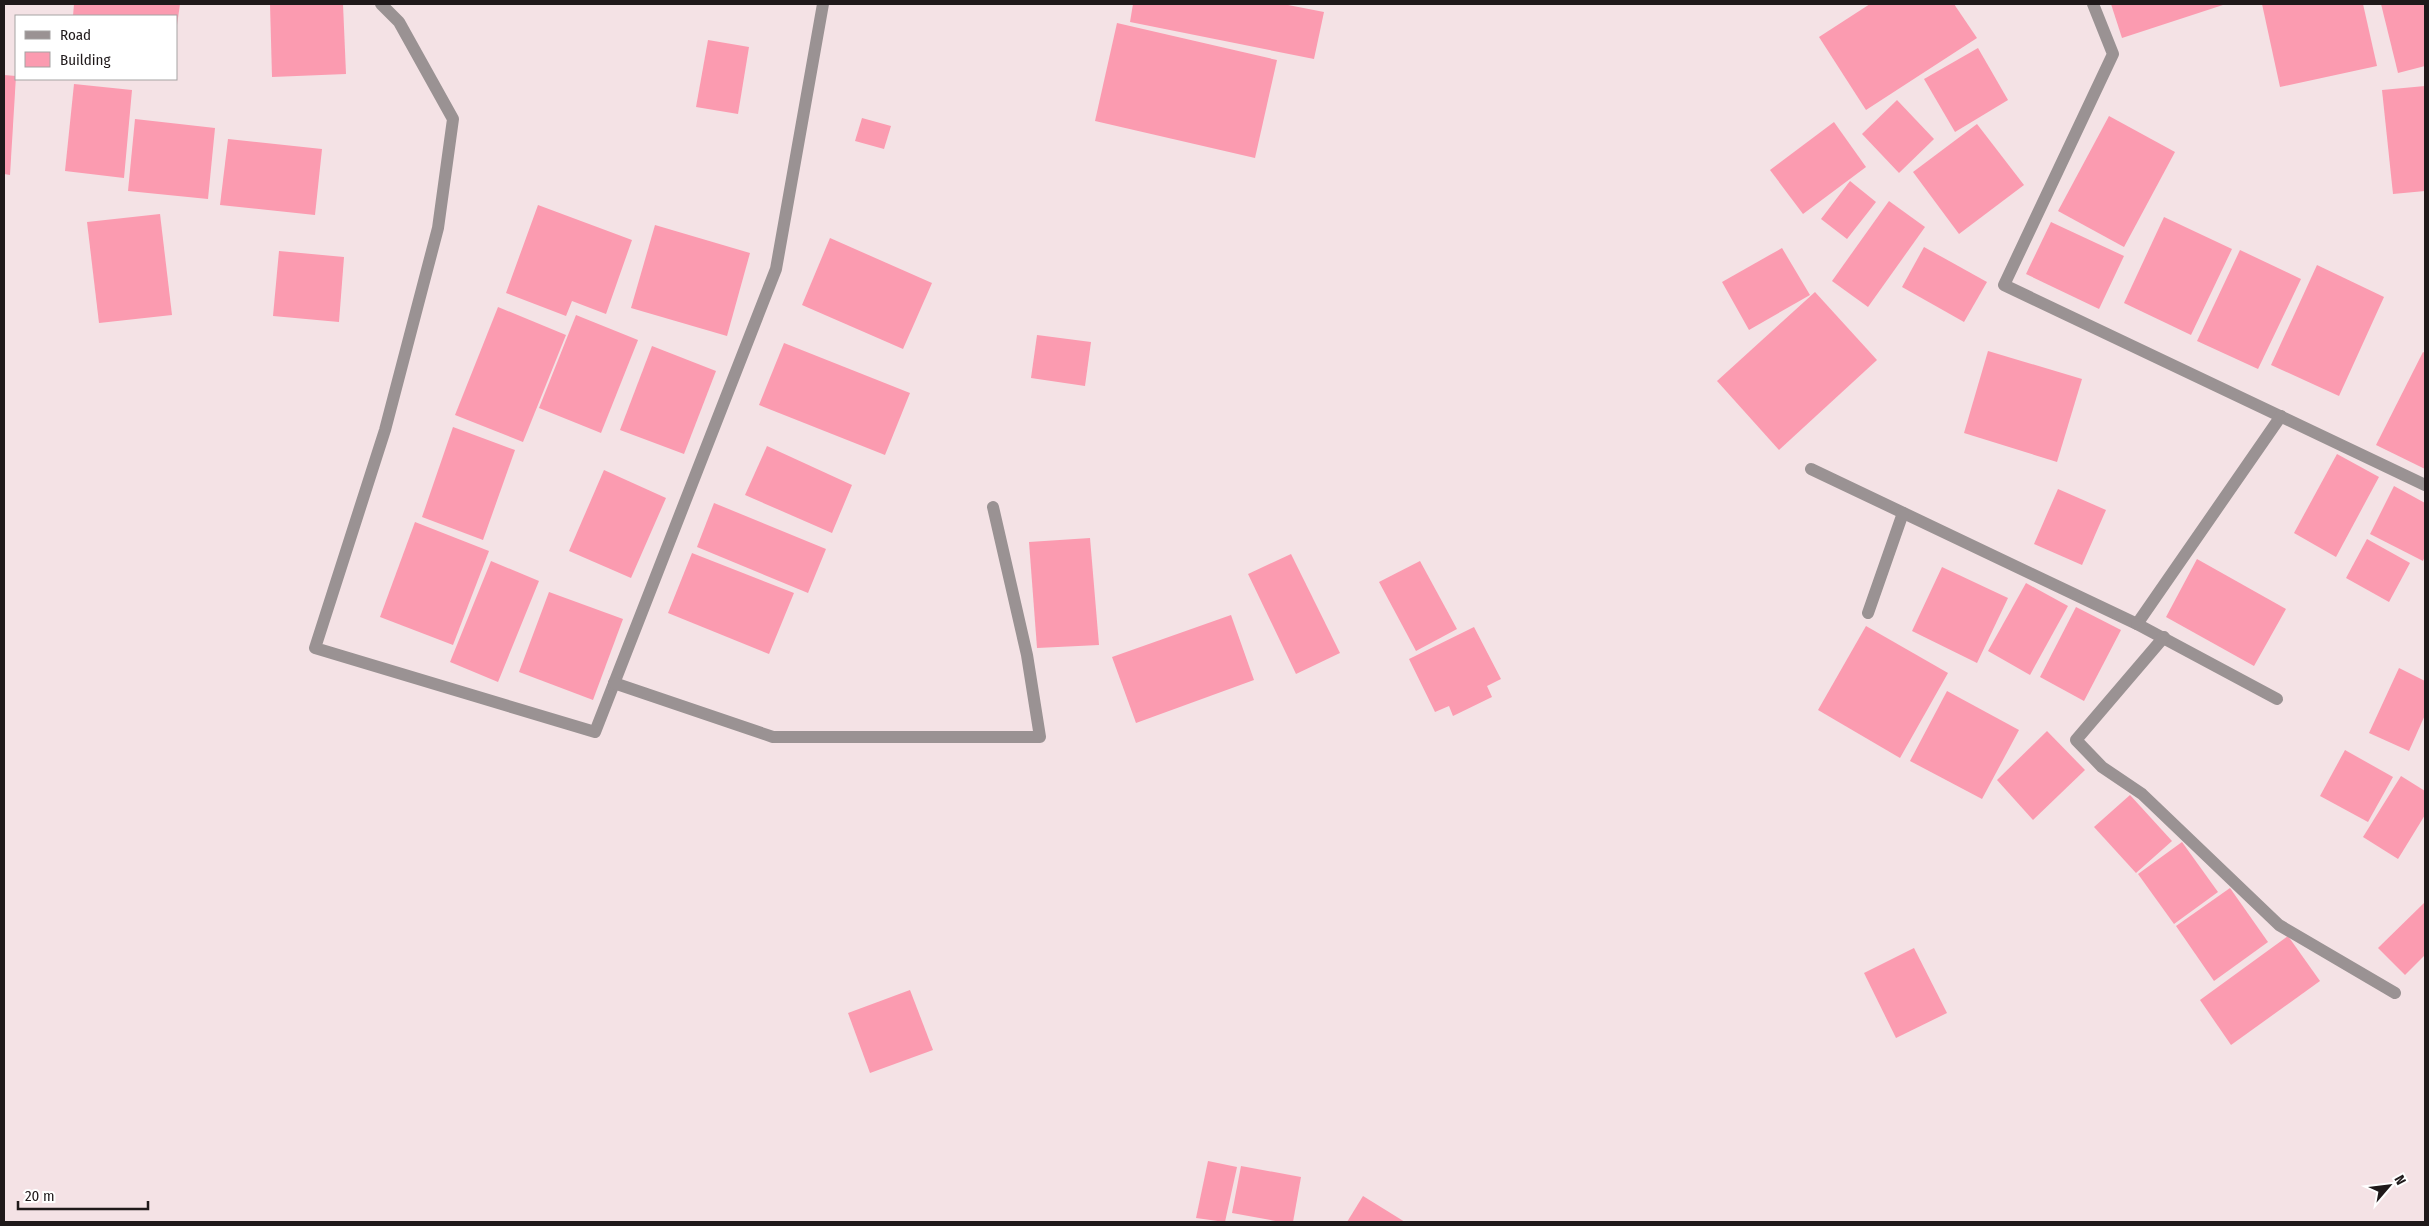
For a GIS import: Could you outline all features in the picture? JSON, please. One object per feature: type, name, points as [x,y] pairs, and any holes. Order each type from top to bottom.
[{"type":"street","points":[[381,4],[399,22],[453,119],[438,228],[388,420],[316,648],[595,732],[776,269],[823,4]]},
{"type":"street","points":[[2093,4],[2112,54],[2004,285],[2425,484]]},
{"type":"street","points":[[2137,624],[2282,416]]},
{"type":"street","points":[[1811,469],[2164,637],[2277,699]]},
{"type":"street","points":[[614,684],[772,737],[1040,737],[1027,656],[993,507]]},
{"type":"street","points":[[1868,613],[1902,512]]},
{"type":"street","points":[[2164,637],[2076,740],[2102,767],[2142,794],[2279,925],[2395,993]]},
{"type":"building","points":[[74,4],[180,4],[178,18],[178,15],[73,15]]},
{"type":"building","points":[[270,4],[343,4],[346,74],[272,77]]},
{"type":"building","points":[[1133,4],[1283,4],[1324,12],[1314,59],[1130,22]]},
{"type":"building","points":[[1870,4],[1954,4],[1977,38],[1866,110],[1819,37]]},
{"type":"building","points":[[2111,4],[2226,4],[2122,38]]},
{"type":"building","points":[[2262,4],[2363,4],[2377,66],[2280,87]]},
{"type":"building","points":[[2381,4],[2425,4],[2425,66],[2398,73]]},
{"type":"building","points":[[1117,23],[1277,60],[1255,158],[1095,121]]},
{"type":"building","points":[[708,40],[749,47],[738,114],[696,107]]},
{"type":"building","points":[[1978,48],[2008,100],[1955,132],[1924,79]]},
{"type":"building","points":[[4,75],[15,76],[16,80],[10,175],[4,174]]},
{"type":"building","points":[[74,84],[132,90],[124,178],[65,171]]},
{"type":"building","points":[[2425,86],[2425,191],[2393,194],[2382,90]]},
{"type":"building","points":[[1897,100],[1934,139],[1899,173],[1862,134]]},
{"type":"building","points":[[2109,116],[2175,152],[2124,247],[2058,211]]},
{"type":"building","points":[[862,118],[891,126],[884,149],[855,141]]},
{"type":"building","points":[[135,119],[215,128],[208,199],[128,191]]},
{"type":"building","points":[[1834,122],[1866,167],[1803,214],[1770,170]]},
{"type":"building","points":[[1977,124],[2024,185],[1959,234],[1913,172]]},
{"type":"building","points":[[228,139],[322,149],[315,215],[220,205]]},
{"type":"building","points":[[1850,181],[1876,202],[1847,239],[1821,219]]},
{"type":"building","points":[[1889,201],[1925,227],[1868,307],[1832,281]]},
{"type":"building","points":[[538,205],[632,240],[606,314],[572,301],[566,316],[506,293]]},
{"type":"building","points":[[160,214],[172,315],[99,323],[87,222]]},
{"type":"building","points":[[2164,217],[2232,249],[2191,335],[2124,303]]},
{"type":"building","points":[[2051,222],[2124,256],[2099,309],[2026,274]]},
{"type":"building","points":[[655,225],[750,253],[727,336],[631,308]]},
{"type":"building","points":[[830,238],[932,283],[903,349],[802,305]]},
{"type":"building","points":[[1924,247],[1987,282],[1964,322],[1902,287]]},
{"type":"building","points":[[1782,248],[1810,295],[1749,330],[1722,282]]},
{"type":"building","points":[[2240,250],[2301,279],[2258,369],[2197,341]]},
{"type":"building","points":[[279,251],[344,257],[339,322],[273,316]]},
{"type":"building","points":[[2317,265],[2384,297],[2339,396],[2271,365]]},
{"type":"building","points":[[1815,292],[1877,360],[1779,450],[1717,381]]},
{"type":"building","points":[[498,307],[566,335],[523,442],[455,415]]},
{"type":"building","points":[[576,315],[638,340],[601,433],[539,408]]},
{"type":"building","points":[[1037,335],[1091,342],[1085,386],[1031,378]]},
{"type":"building","points":[[784,343],[910,393],[885,455],[759,405]]},
{"type":"building","points":[[652,346],[716,371],[684,454],[620,430]]},
{"type":"building","points":[[1988,351],[2082,379],[2057,462],[1964,433]]},
{"type":"building","points":[[2423,352],[2425,353],[2425,469],[2376,445]]},
{"type":"building","points":[[453,427],[515,450],[483,540],[422,517]]},
{"type":"building","points":[[767,446],[852,485],[832,533],[745,495]]},
{"type":"building","points":[[2337,454],[2379,477],[2336,557],[2294,533]]},
{"type":"building","points":[[604,470],[666,498],[631,578],[569,551]]},
{"type":"building","points":[[2394,486],[2425,503],[2425,556],[2423,561],[2370,534]]},
{"type":"building","points":[[2058,489],[2106,510],[2082,565],[2034,544]]},
{"type":"building","points":[[714,503],[826,549],[808,593],[697,547]]},
{"type":"building","points":[[415,522],[489,551],[453,645],[380,617]]},
{"type":"building","points":[[1090,538],[1099,645],[1037,648],[1029,542]]},
{"type":"building","points":[[2367,539],[2410,563],[2389,602],[2346,578]]},
{"type":"building","points":[[692,553],[794,593],[769,654],[668,613]]},
{"type":"building","points":[[1291,554],[1340,653],[1296,674],[1248,574]]},
{"type":"building","points":[[2197,559],[2286,609],[2254,666],[2166,617]]},
{"type":"building","points":[[491,561],[539,581],[498,682],[450,662]]},
{"type":"building","points":[[1420,561],[1457,629],[1416,651],[1379,582]]},
{"type":"building","points":[[1942,567],[2008,598],[1977,663],[1912,631]]},
{"type":"building","points":[[2026,583],[2068,606],[2030,675],[1988,651]]},
{"type":"building","points":[[549,592],[623,619],[593,700],[519,672]]},
{"type":"building","points":[[2076,607],[2121,630],[2084,701],[2040,677]]},
{"type":"building","points":[[1231,615],[1254,680],[1136,723],[1112,657]]},
{"type":"building","points":[[1866,626],[1948,673],[1900,758],[1818,710]]},
{"type":"building","points":[[1474,627],[1501,679],[1487,686],[1492,697],[1453,716],[1449,706],[1435,712],[1409,659]]},
{"type":"building","points":[[2399,668],[2425,681],[2425,715],[2409,751],[2369,733]]},
{"type":"building","points":[[1947,691],[2019,730],[1982,799],[1910,761]]},
{"type":"building","points":[[2047,731],[2085,770],[2033,820],[1997,780]]},
{"type":"building","points":[[2345,750],[2393,777],[2368,822],[2320,796]]},
{"type":"building","points":[[2401,776],[2425,791],[2425,815],[2398,859],[2363,837]]},
{"type":"building","points":[[2130,795],[2172,841],[2136,873],[2094,827]]},
{"type":"building","points":[[2182,842],[2218,892],[2174,924],[2138,874]]},
{"type":"building","points":[[2230,888],[2268,942],[2214,981],[2176,926]]},
{"type":"building","points":[[2425,902],[2425,955],[2405,975],[2378,948]]},
{"type":"building","points":[[2288,936],[2320,981],[2231,1045],[2200,1000]]},
{"type":"building","points":[[1914,948],[1947,1013],[1896,1038],[1864,973]]},
{"type":"building","points":[[910,990],[933,1050],[870,1073],[848,1013]]},
{"type":"building","points":[[1208,1161],[1237,1167],[1225,1222],[1196,1218]]},
{"type":"building","points":[[1241,1166],[1301,1177],[1293,1222],[1281,1222],[1232,1213]]},
{"type":"building","points":[[1363,1196],[1405,1222],[1347,1222]]}]
